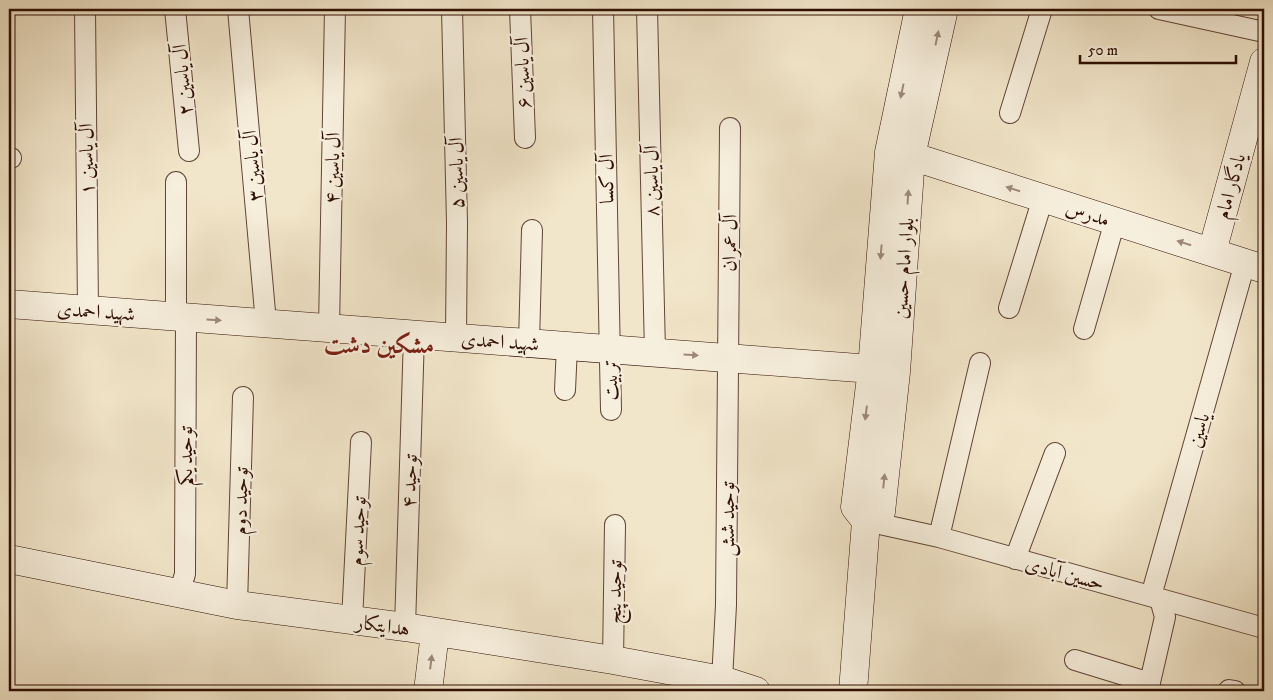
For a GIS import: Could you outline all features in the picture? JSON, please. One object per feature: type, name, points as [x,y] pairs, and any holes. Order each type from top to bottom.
[{"type":"main road","name":"بلوار امام حسین","points":[[853,691],[866,521],[855,507],[884,370],[900,154],[919,9]]},
{"type":"main road","name":"بلوار امام حسین","points":[[900,154],[944,9]]},
{"type":"main road","name":"یادگار امام","points":[[1212,252],[1256,125],[1264,62]]},
{"type":"main road","name":"مدرس","points":[[900,154],[1255,266]]},
{"type":"main road","name":"شهید احمدی","points":[[9,304],[884,370]]},
{"type":"main road","name":"هدایتکار","points":[[9,559],[238,605],[405,627],[613,660],[722,680],[756,691]]},
{"type":"main road","points":[[428,691],[434,633]]},
{"type":"street","name":"آل یاسین ۱","points":[[85,9],[88,310]]},
{"type":"street","name":"آل یاسین ۲","points":[[176,9],[189,151]]},
{"type":"street","name":"آل یاسین ۳","points":[[238,9],[266,323]]},
{"type":"street","name":"آل یاسین ۴","points":[[329,328],[335,9]]},
{"type":"street","name":"آل یاسین ۵","points":[[452,9],[457,223],[456,338]]},
{"type":"street","name":"آل یاسین ۶","points":[[520,9],[525,138]]},
{"type":"street","name":"آل کسا","points":[[603,9],[609,349]]},
{"type":"street","name":"آل یاسین ۸","points":[[647,9],[655,352]]},
{"type":"street","points":[[1010,114],[1042,9]]},
{"type":"street","points":[[1160,9],[1264,32]]},
{"type":"street","name":"آل عمران","points":[[728,358],[730,128]]},
{"type":"street","name":"توحید یکم","points":[[176,182],[181,317],[185,574],[179,594]]},
{"type":"street","points":[[1009,308],[1043,198]]},
{"type":"street","points":[[1084,328],[1115,221]]},
{"type":"street","points":[[529,343],[532,230]]},
{"type":"street","name":"یاسین","points":[[1155,598],[1255,266]]},
{"type":"street","name":"توحید ۴","points":[[405,627],[414,335]]},
{"type":"street","points":[[565,390],[567,346]]},
{"type":"street","name":"تربیت","points":[[609,349],[611,410]]},
{"type":"street","name":"توحید شش","points":[[722,680],[726,605],[728,358]]},
{"type":"street","points":[[939,537],[980,363]]},
{"type":"street","name":"توحید دوم","points":[[238,605],[243,397]]},
{"type":"street","name":"توحید سوم","points":[[352,620],[361,442]]},
{"type":"street","points":[[1014,559],[1055,453]]},
{"type":"street","name":"حسین آبادی","points":[[866,521],[939,537],[1264,628]]},
{"type":"street","name":"توحید پنج","points":[[613,660],[615,525]]},
{"type":"street","points":[[1075,660],[1149,687],[1165,617],[1155,598]]},
{"type":"street","points":[[1228,691],[1235,691]]},
{"type":"district","name":"مشکین دشت","points":[[379,344]]}]
